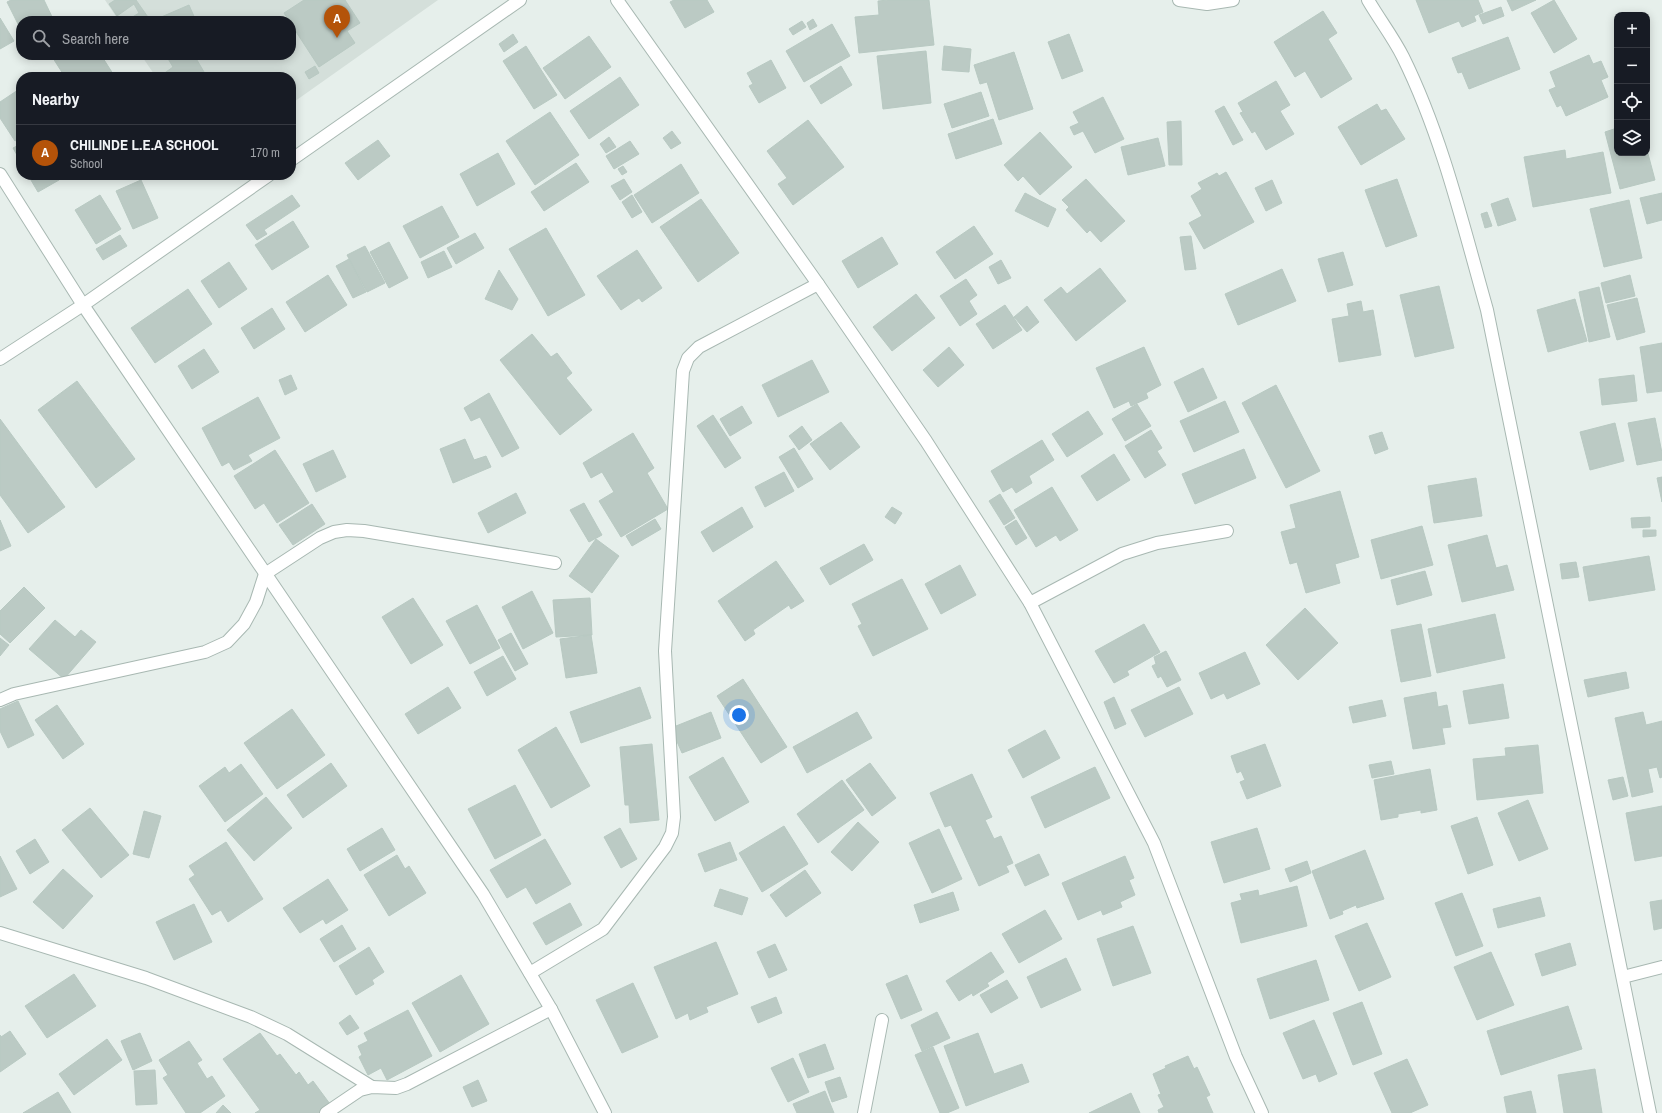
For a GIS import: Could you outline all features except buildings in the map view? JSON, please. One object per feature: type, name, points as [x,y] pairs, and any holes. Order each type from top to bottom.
[{"type":"street","points":[[296,157],[520,0]]},
{"type":"street","points":[[617,0],[818,284],[926,441],[1030,603],[1154,843],[1236,1058],[1262,1113]]},
{"type":"street","points":[[1179,0],[1207,4],[1233,0]]},
{"type":"street","points":[[1368,0],[1402,57],[1429,117],[1451,184],[1487,310],[1650,1113]]},
{"type":"street","points":[[0,174],[83,305],[483,894],[551,1008],[605,1113]]},
{"type":"street","points":[[0,359],[83,305],[262,180]]},
{"type":"street","points":[[530,973],[603,929],[665,847],[672,833],[674,817],[665,645],[683,371],[688,358],[699,347],[818,284]]},
{"type":"street","points":[[0,700],[14,694],[205,652],[227,642],[244,624],[256,602],[265,574],[320,538],[334,532],[347,530],[555,563]]},
{"type":"street","points":[[1030,603],[1122,554],[1157,543],[1227,531]]},
{"type":"street","points":[[0,933],[146,978],[251,1017],[287,1034],[372,1088]]},
{"type":"street","points":[[1623,977],[1662,967]]},
{"type":"street","points":[[326,1113],[360,1090],[372,1088],[396,1088],[407,1084],[551,1008]]},
{"type":"street","points":[[864,1113],[882,1020]]},
{"type":"shaded area","points":[[105,0],[438,0],[296,100],[296,72],[153,72],[144,60],[296,60],[296,16],[116,16]]},
{"type":"place","name":"CHILINDE L.E.A SCHOOL","points":[[337,38]]}]
